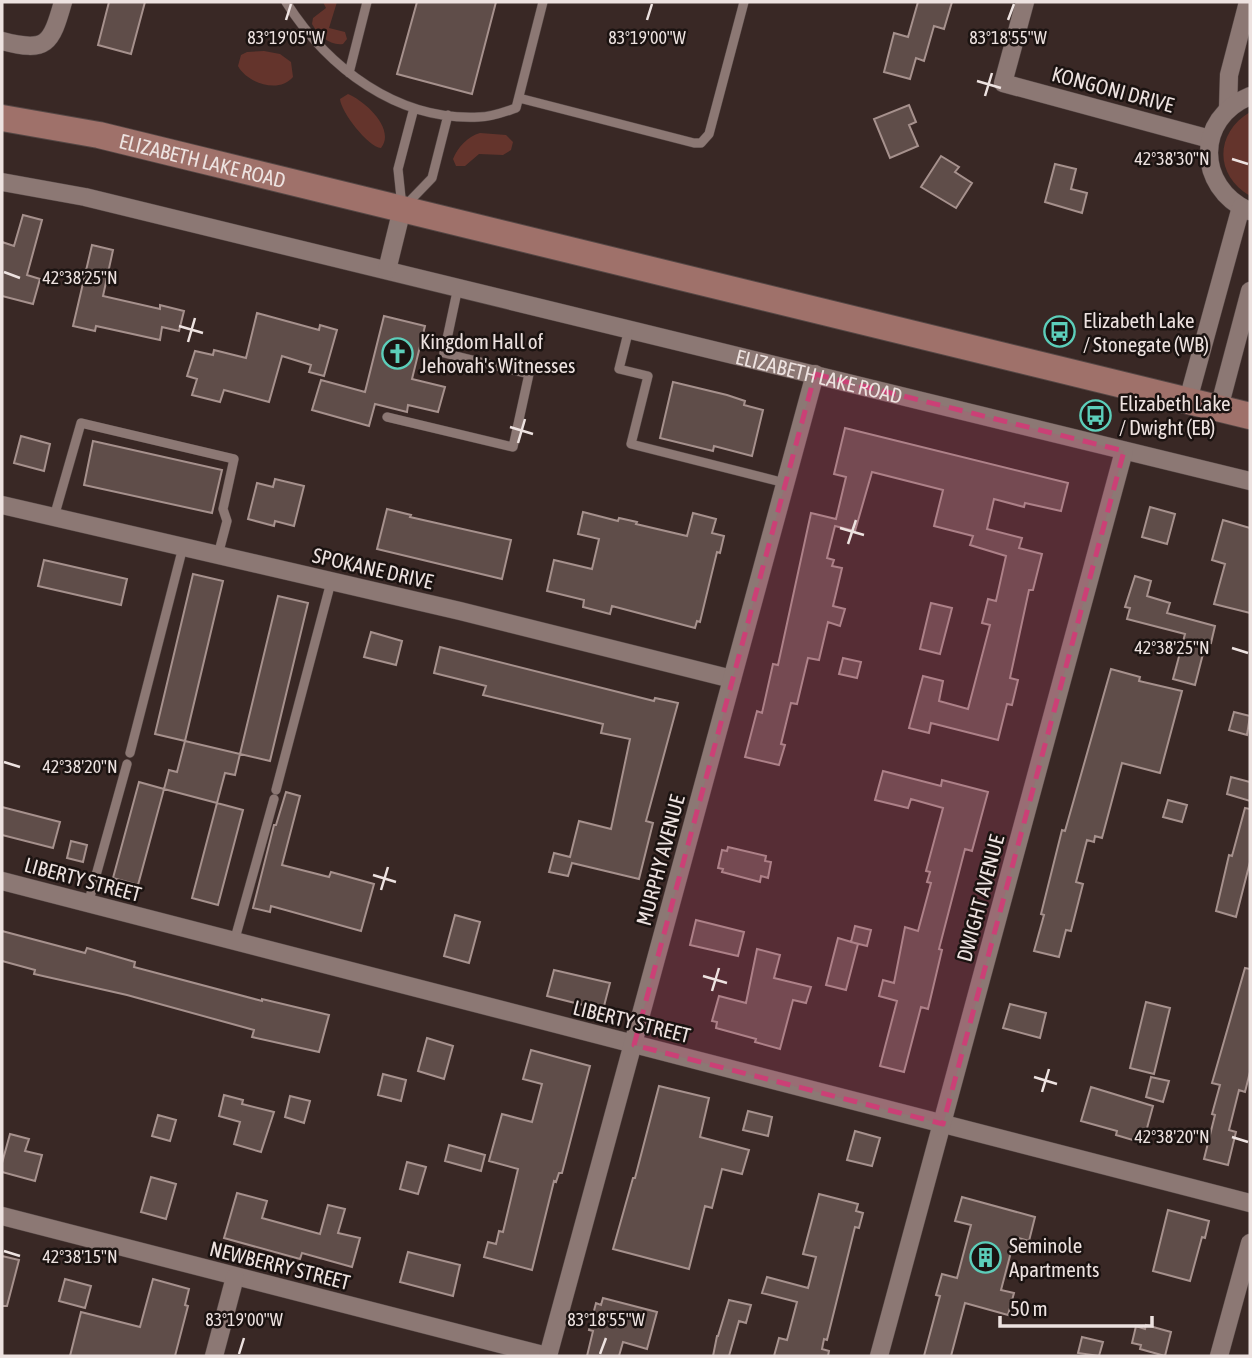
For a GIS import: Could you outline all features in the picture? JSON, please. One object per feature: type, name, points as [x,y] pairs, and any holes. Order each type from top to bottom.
[{"type":"main road","name":"ELIZABETH LAKE ROAD","points":[[2,118],[99,135],[1250,415]]},
{"type":"street","points":[[2,41],[28,47],[44,42],[54,31],[63,2]]},
{"type":"street","name":"KONGONI DRIVE","points":[[1025,2],[1003,83],[1210,139]]},
{"type":"street","points":[[1228,109],[1228,75],[1248,2]]},
{"type":"street","points":[[1188,401],[1245,209],[1228,198],[1214,178],[1210,163],[1210,139],[1217,123],[1228,109],[1250,96]]},
{"type":"street","name":"ELIZABETH LAKE ROAD","points":[[2,182],[85,197],[1250,481]]},
{"type":"street","points":[[387,270],[402,209]]},
{"type":"street","points":[[1219,408],[1250,291]]},
{"type":"street","name":"MURPHY AVENUE","points":[[548,1356],[815,374]]},
{"type":"street","name":"DWIGHT AVENUE","points":[[879,1356],[1125,450]]},
{"type":"street","name":"SPOKANE DRIVE","points":[[2,505],[732,679]]},
{"type":"street","name":"LIBERTY STREET","points":[[2,881],[1250,1203]]},
{"type":"street","name":"NEWBERRY STREET","points":[[2,1216],[548,1356]]},
{"type":"street","points":[[1219,1356],[1250,1244]]},
{"type":"street","points":[[214,1356],[235,1277]]},
{"type":"lane","points":[[286,2],[315,42],[349,73],[384,95],[414,107],[448,115],[479,117],[516,108],[543,2]]},
{"type":"lane","points":[[349,73],[367,2]]},
{"type":"lane","points":[[519,97],[694,143],[701,142],[708,137],[744,2]]},
{"type":"lane","points":[[402,209],[398,169],[414,107]]},
{"type":"lane","points":[[402,209],[432,178],[448,115]]},
{"type":"lane","points":[[387,417],[513,447],[529,374],[444,353],[458,287]]},
{"type":"lane","points":[[629,329],[619,369],[648,376],[631,444],[785,482]]},
{"type":"lane","points":[[54,517],[81,423],[234,459],[223,509],[227,521],[218,555]]},
{"type":"lane","points":[[130,753],[183,547]]},
{"type":"lane","points":[[233,942],[331,582]]},
{"type":"lane","points":[[88,904],[127,764]]},
{"type":"highlighted area","points":[[815,374],[1124,451],[943,1124],[634,1045]]},
{"type":"shaded area","points":[[323,2],[337,2],[329,28],[345,32],[347,39],[343,44],[325,39],[312,24],[313,18],[326,8]]},
{"type":"shaded area","points":[[264,51],[280,54],[291,62],[293,77],[280,85],[272,85],[256,81],[242,72],[238,66],[241,55]]},
{"type":"shaded area","points":[[348,94],[370,109],[382,124],[385,141],[381,148],[369,142],[345,112],[340,99]]},
{"type":"shaded area","points":[[1250,112],[1250,196],[1230,177],[1223,154],[1230,131]]},
{"type":"shaded area","points":[[480,133],[506,135],[513,142],[511,150],[503,155],[479,154],[465,166],[456,166],[453,159],[458,150],[468,139]]},
{"type":"building","points":[[109,2],[145,2],[131,54],[98,45]]},
{"type":"building","points":[[417,2],[496,2],[472,94],[397,74]]},
{"type":"building","points":[[918,2],[952,2],[944,29],[934,26],[924,61],[916,58],[910,79],[884,72],[894,33],[908,37]]},
{"type":"building","points":[[909,105],[916,122],[909,125],[918,146],[890,158],[874,119]]},
{"type":"building","points":[[941,156],[959,167],[955,172],[972,183],[956,208],[921,187]]},
{"type":"building","points":[[1055,164],[1076,169],[1071,189],[1087,193],[1082,213],[1045,202]]},
{"type":"building","points":[[23,215],[42,220],[27,275],[40,279],[33,304],[2,296],[2,242],[14,246]]},
{"type":"building","points":[[92,245],[113,250],[103,296],[160,309],[160,305],[184,311],[179,331],[162,327],[160,340],[96,326],[95,331],[73,326]]},
{"type":"building","points":[[257,313],[319,330],[320,325],[337,330],[324,376],[309,372],[311,365],[282,356],[269,402],[224,390],[220,402],[192,395],[197,379],[187,376],[195,351],[213,355],[214,350],[246,358]]},
{"type":"building","name":"Kingdom Hall of Jehovah's Witnesses","points":[[384,316],[425,326],[412,379],[445,387],[438,412],[408,405],[407,412],[375,404],[369,426],[312,410],[321,380],[365,392]]},
{"type":"building","points":[[673,382],[727,395],[745,401],[744,405],[763,410],[752,456],[714,446],[713,451],[660,438]]},
{"type":"building","points":[[845,428],[1068,483],[1061,511],[1025,503],[1024,507],[994,499],[987,529],[1022,538],[1019,548],[1042,554],[1033,590],[1029,590],[1010,678],[1018,680],[1012,705],[1007,704],[998,740],[931,723],[929,733],[909,728],[923,676],[943,681],[939,701],[968,709],[990,625],[982,623],[988,599],[996,601],[1006,556],[970,545],[973,536],[934,526],[943,490],[872,472],[855,531],[835,526],[827,558],[834,560],[832,566],[842,568],[833,606],[845,609],[840,626],[828,622],[819,660],[808,658],[797,704],[791,703],[779,765],[745,757],[757,711],[762,713],[773,664],[778,665],[811,513],[836,519],[846,477],[834,474]]},
{"type":"building","points":[[21,436],[50,444],[44,471],[14,463]]},
{"type":"building","points":[[93,441],[222,470],[212,513],[84,485]]},
{"type":"building","points":[[275,479],[304,486],[294,526],[275,521],[274,526],[248,519],[257,483],[273,487]]},
{"type":"building","points":[[1150,507],[1175,514],[1167,544],[1142,537]]},
{"type":"building","points":[[387,509],[411,515],[410,517],[511,540],[502,579],[377,549]]},
{"type":"building","points":[[583,512],[618,521],[619,518],[637,522],[636,524],[687,536],[693,513],[716,519],[712,533],[724,536],[720,553],[717,552],[700,622],[697,621],[695,628],[612,606],[610,614],[583,607],[584,600],[547,591],[554,560],[592,569],[599,539],[578,534]]},
{"type":"building","points":[[1223,520],[1250,528],[1250,613],[1214,604],[1225,564],[1212,560]]},
{"type":"building","points":[[44,560],[127,579],[121,605],[38,586]]},
{"type":"building","points":[[193,574],[223,581],[185,741],[155,734]]},
{"type":"building","points":[[1135,576],[1151,581],[1147,596],[1170,603],[1167,613],[1215,626],[1211,643],[1206,642],[1195,685],[1173,679],[1185,634],[1127,619],[1130,608],[1125,607]]},
{"type":"building","points":[[278,596],[308,603],[270,761],[240,754]]},
{"type":"building","points":[[931,603],[952,608],[940,654],[920,649]]},
{"type":"building","points":[[371,632],[402,641],[396,665],[364,657]]},
{"type":"building","points":[[440,647],[654,701],[655,698],[678,703],[646,821],[653,823],[639,879],[572,863],[568,876],[549,872],[554,853],[570,857],[579,821],[611,829],[630,739],[601,733],[603,724],[483,695],[486,686],[434,673]]},
{"type":"building","points":[[843,658],[861,662],[857,678],[839,674]]},
{"type":"building","points":[[1111,669],[1140,677],[1139,681],[1182,691],[1160,773],[1122,763],[1102,838],[1095,836],[1094,842],[1087,840],[1076,882],[1083,884],[1071,931],[1066,930],[1059,957],[1034,951],[1062,830],[1065,831]]},
{"type":"building","points":[[1234,712],[1250,716],[1247,735],[1229,730]]},
{"type":"building","points":[[185,741],[240,754],[235,775],[225,773],[217,803],[164,789],[169,770],[177,772]]},
{"type":"building","points":[[883,771],[941,786],[942,780],[988,792],[972,851],[965,849],[939,949],[942,950],[928,1009],[921,1007],[904,1072],[880,1066],[897,1001],[879,996],[883,980],[894,983],[905,927],[918,931],[931,883],[927,882],[930,872],[926,871],[943,808],[911,799],[908,808],[875,800]]},
{"type":"building","points":[[1231,777],[1250,782],[1250,801],[1227,794]]},
{"type":"building","points":[[139,782],[164,789],[138,885],[113,878]]},
{"type":"building","points":[[286,792],[300,796],[282,865],[329,877],[331,872],[374,884],[361,931],[271,906],[270,912],[253,908],[274,825]]},
{"type":"building","points":[[1168,800],[1187,805],[1182,822],[1163,817]]},
{"type":"building","points":[[217,803],[243,810],[218,905],[192,898]]},
{"type":"building","points":[[2,807],[60,822],[53,848],[2,835]]},
{"type":"building","points":[[1245,808],[1250,809],[1250,862],[1236,917],[1216,911],[1229,855],[1232,856]]},
{"type":"building","points":[[71,841],[87,845],[83,862],[67,858]]},
{"type":"building","points":[[728,847],[766,856],[765,861],[771,862],[768,878],[761,876],[760,882],[722,872],[723,869],[718,868],[722,850],[727,851]]},
{"type":"building","points":[[455,915],[480,922],[469,963],[444,956]]},
{"type":"building","points":[[696,920],[744,932],[738,956],[690,945]]},
{"type":"building","points":[[855,926],[871,930],[867,946],[851,942]]},
{"type":"building","points":[[2,931],[85,953],[87,948],[135,962],[134,967],[262,1001],[329,1015],[319,1052],[252,1037],[254,1030],[127,995],[34,974],[35,970],[2,961]]},
{"type":"building","points":[[838,938],[858,944],[846,990],[826,985]]},
{"type":"building","points":[[757,949],[780,955],[774,978],[811,987],[806,1003],[793,1000],[780,1049],[716,1028],[717,1022],[712,1021],[719,996],[746,1003]]},
{"type":"building","points":[[1245,968],[1250,969],[1250,1072],[1245,1092],[1239,1090],[1229,1130],[1236,1132],[1228,1165],[1204,1159],[1220,1085],[1212,1083]]},
{"type":"building","points":[[554,970],[610,983],[603,1010],[547,996]]},
{"type":"building","points":[[1146,1002],[1170,1008],[1154,1074],[1130,1068]]},
{"type":"building","points":[[1010,1004],[1046,1013],[1040,1038],[1003,1028]]},
{"type":"building","points":[[427,1038],[453,1046],[444,1079],[418,1071]]},
{"type":"building","points":[[531,1050],[590,1066],[562,1173],[559,1173],[556,1182],[554,1181],[532,1270],[484,1257],[488,1242],[496,1244],[499,1231],[503,1232],[518,1169],[489,1161],[502,1114],[532,1122],[542,1084],[523,1079]]},
{"type":"building","points":[[383,1074],[406,1080],[401,1101],[378,1095]]},
{"type":"building","points":[[1151,1077],[1169,1081],[1163,1102],[1146,1097]]},
{"type":"building","points":[[659,1086],[709,1098],[700,1137],[749,1150],[742,1174],[722,1169],[712,1208],[705,1206],[689,1269],[613,1249]]},
{"type":"building","points":[[1091,1087],[1153,1106],[1143,1143],[1116,1135],[1117,1131],[1081,1121]]},
{"type":"building","points":[[224,1095],[243,1100],[242,1104],[274,1112],[261,1152],[234,1144],[240,1122],[219,1116]]},
{"type":"building","points":[[290,1096],[310,1101],[304,1123],[285,1117]]},
{"type":"building","points":[[748,1111],[772,1117],[768,1136],[743,1130]]},
{"type":"building","points":[[158,1115],[176,1120],[170,1141],[152,1136]]},
{"type":"building","points":[[855,1131],[880,1138],[872,1166],[847,1160]]},
{"type":"building","points":[[10,1134],[29,1139],[25,1151],[42,1155],[35,1181],[2,1172]]},
{"type":"building","points":[[449,1145],[485,1155],[481,1171],[445,1161]]},
{"type":"building","points":[[407,1162],[426,1167],[418,1194],[400,1189]]},
{"type":"building","points":[[151,1177],[176,1184],[166,1219],[141,1212]]},
{"type":"building","points":[[237,1193],[267,1201],[262,1218],[320,1234],[328,1205],[345,1209],[338,1233],[360,1238],[352,1267],[302,1253],[300,1259],[224,1238]]},
{"type":"building","points":[[819,1194],[858,1204],[856,1211],[863,1213],[859,1228],[855,1227],[827,1340],[824,1339],[822,1349],[829,1351],[828,1356],[774,1356],[779,1338],[787,1340],[797,1302],[762,1293],[767,1277],[808,1288],[816,1257],[803,1254]]},
{"type":"building","name":"Seminole Apartments","points":[[962,1197],[1035,1217],[1029,1241],[1015,1237],[1001,1290],[1014,1293],[1008,1315],[965,1303],[951,1356],[924,1356],[940,1296],[936,1295],[942,1274],[957,1278],[971,1225],[955,1221]]},
{"type":"building","points":[[1168,1210],[1209,1221],[1190,1281],[1153,1271]]},
{"type":"building","points":[[408,1252],[460,1265],[453,1296],[400,1282]]},
{"type":"building","points":[[2,1256],[19,1260],[7,1306],[2,1306]]},
{"type":"building","points":[[65,1279],[91,1286],[85,1308],[59,1301]]},
{"type":"building","points":[[153,1279],[189,1289],[185,1305],[188,1306],[175,1356],[70,1356],[81,1312],[140,1327]]},
{"type":"building","points":[[603,1298],[657,1312],[647,1349],[623,1342],[619,1356],[587,1356],[593,1331],[589,1330],[596,1303],[601,1305]]},
{"type":"building","points":[[729,1300],[751,1305],[746,1323],[739,1321],[729,1356],[713,1356],[717,1336]]},
{"type":"building","points":[[1146,1325],[1171,1332],[1165,1356],[1140,1349],[1141,1345],[1132,1343],[1136,1326],[1145,1329]]},
{"type":"building","points":[[1082,1337],[1103,1342],[1099,1356],[1078,1353]]},
{"type":"place","name":"Elizabeth Lake / Stonegate (WB)","points":[[1060,332]]},
{"type":"place","name":"Kingdom Hall of Jehovah's Witnesses","points":[[397,353]]},
{"type":"place","name":"Elizabeth Lake / Dwight (EB)","points":[[1096,415]]},
{"type":"place","name":"Seminole Apartments","points":[[986,1257]]}]
